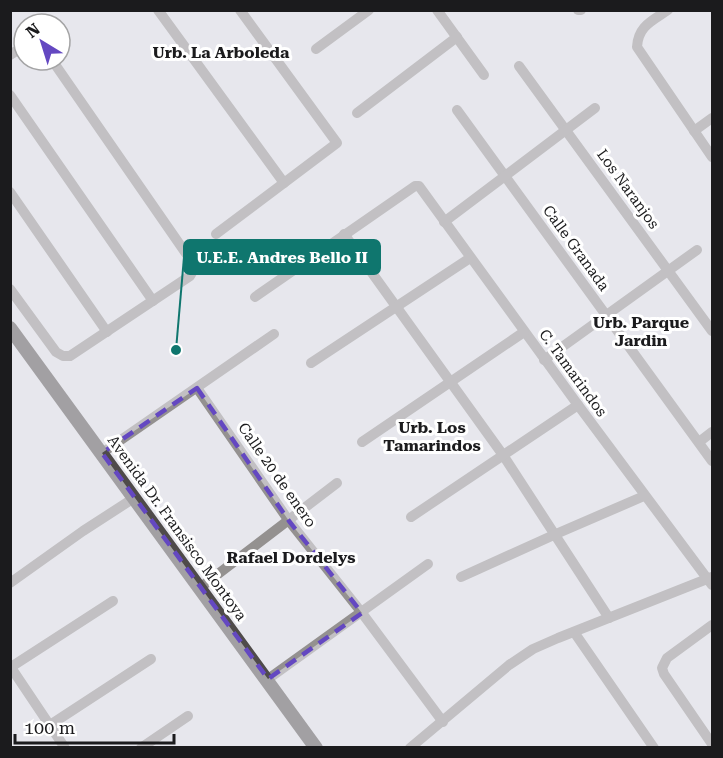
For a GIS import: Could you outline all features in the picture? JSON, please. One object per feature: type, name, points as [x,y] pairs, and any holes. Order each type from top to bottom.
[{"type":"main road","name":"Avenida Dr. Fransisco Montoya","points":[[10,328],[316,747]]},
{"type":"street","points":[[158,10],[284,183]]},
{"type":"street","points":[[216,234],[335,145],[337,140],[240,10]]},
{"type":"street","points":[[316,49],[369,10]]},
{"type":"street","points":[[668,10],[637,35],[637,47],[712,157]]},
{"type":"street","points":[[442,12],[457,38],[484,75]]},
{"type":"street","points":[[357,113],[457,38]]},
{"type":"street","name":"Los Naranjos","points":[[519,66],[712,331]]},
{"type":"street","points":[[10,289],[52,348],[60,354],[70,356],[193,272],[194,265],[59,72]]},
{"type":"street","points":[[10,95],[153,301]]},
{"type":"street","points":[[444,222],[595,108]]},
{"type":"street","name":"Calle Granada","points":[[457,110],[712,461]]},
{"type":"street","points":[[694,131],[712,118]]},
{"type":"street","name":"C. Tamarindos","points":[[344,234],[415,186],[419,186],[544,360],[711,580]]},
{"type":"street","points":[[10,192],[107,332]]},
{"type":"street","points":[[255,297],[344,234],[503,455],[609,618]]},
{"type":"street","points":[[544,360],[697,250]]},
{"type":"street","points":[[311,363],[470,258]]},
{"type":"street","points":[[362,442],[524,332]]},
{"type":"street","points":[[102,453],[274,334]]},
{"type":"street","name":"Calle 20 de enero","points":[[197,388],[289,521],[362,613],[443,722]]},
{"type":"street","points":[[411,517],[578,405]]},
{"type":"street","points":[[699,442],[712,432]]},
{"type":"street","points":[[201,587],[338,483]]},
{"type":"street","points":[[461,577],[645,496]]},
{"type":"street","points":[[10,583],[134,498]]},
{"type":"street","points":[[268,679],[428,564]]},
{"type":"street","points":[[413,747],[509,665],[533,649],[711,580]]},
{"type":"street","points":[[65,747],[11,667],[113,601]]},
{"type":"street","points":[[712,625],[667,658],[662,668],[712,744]]},
{"type":"street","points":[[574,632],[654,747]]},
{"type":"street","points":[[50,725],[152,659]]},
{"type":"street","points":[[141,747],[188,716]]},
{"type":"highlighted area","points":[[197,388],[289,521],[362,613],[268,679],[102,453]]},
{"type":"place","name":"U.E.E. Andres Bello II","points":[[176,350]]},
{"type":"district","name":"Urb. La Arboleda","points":[[221,52]]},
{"type":"district","name":"Urb. Parque Jardin","points":[[641,331]]},
{"type":"district","name":"Urb. Los Tamarindos","points":[[432,436]]},
{"type":"district","name":"Rafael Dordelys","points":[[291,557]]}]
